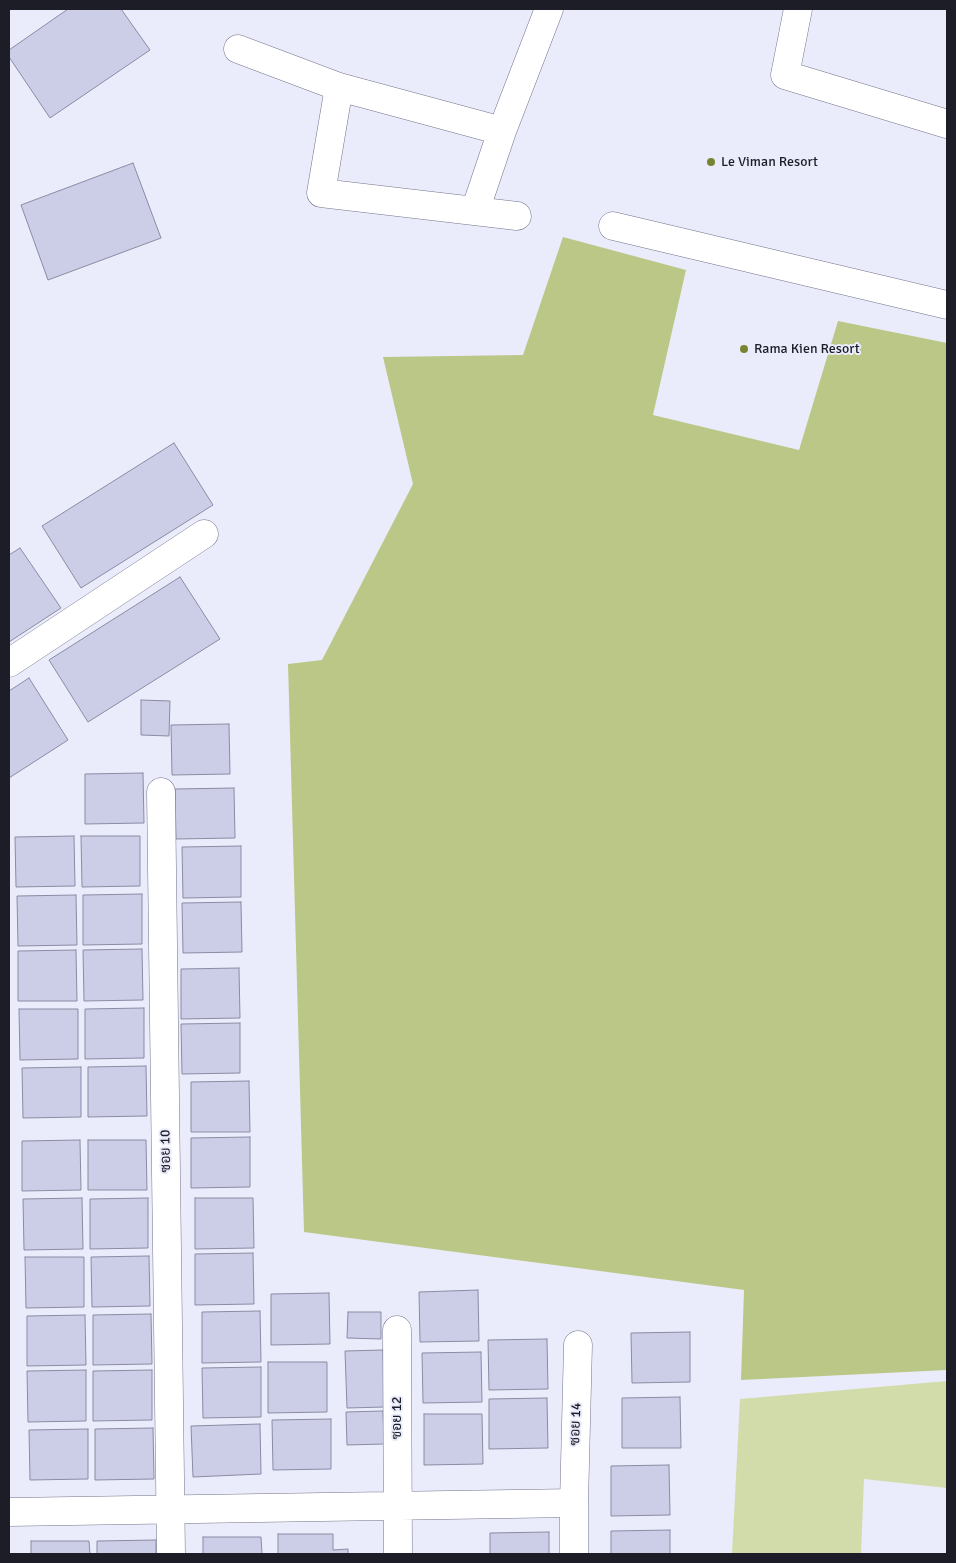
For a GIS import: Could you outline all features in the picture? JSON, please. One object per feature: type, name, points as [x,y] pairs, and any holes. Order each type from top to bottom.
[{"type":"street","points":[[475,211],[502,131],[549,9]]},
{"type":"street","points":[[798,9],[785,75],[947,124]]},
{"type":"street","points":[[238,49],[339,87],[502,131]]},
{"type":"street","points":[[339,87],[321,193],[517,216]]},
{"type":"street","points":[[613,226],[947,305]]},
{"type":"street","points":[[9,663],[204,534]]},
{"type":"street","name":"ซอย 10","points":[[161,792],[171,1554]]},
{"type":"street","name":"ซอย 12","points":[[397,1330],[398,1554]]},
{"type":"street","name":"ซอย 14","points":[[574,1554],[578,1345]]},
{"type":"street","points":[[9,1512],[574,1503]]},
{"type":"green space","points":[[563,237],[686,270],[653,415],[799,450],[838,321],[947,343],[947,1370],[741,1380],[744,1290],[304,1232],[288,664],[322,660],[413,484],[383,357],[523,355]]},
{"type":"green space","points":[[947,1381],[947,1488],[864,1479],[861,1554],[732,1554],[740,1399]]},
{"type":"building","points":[[68,9],[121,9],[150,50],[50,118],[9,57],[9,50]]},
{"type":"building","points":[[133,163],[161,238],[48,280],[21,205]]},
{"type":"building","points":[[174,443],[213,505],[81,588],[42,526]]},
{"type":"building","points":[[20,548],[61,608],[9,642],[9,555]]},
{"type":"building","points":[[180,577],[220,639],[88,722],[49,660]]},
{"type":"building","points":[[29,678],[68,740],[9,778],[9,691]]},
{"type":"building","points":[[141,700],[170,701],[169,736],[141,735]]},
{"type":"building","points":[[229,724],[230,774],[172,775],[171,725]]},
{"type":"building","points":[[143,773],[144,823],[85,824],[85,774]]},
{"type":"building","points":[[234,788],[235,838],[176,839],[175,789]]},
{"type":"building","points":[[74,836],[75,886],[16,887],[15,837]]},
{"type":"building","points":[[81,836],[140,836],[140,886],[82,887]]},
{"type":"building","points":[[241,846],[241,897],[183,898],[182,847]]},
{"type":"building","points":[[142,894],[142,944],[83,945],[83,895]]},
{"type":"building","points":[[76,895],[77,945],[18,946],[17,896]]},
{"type":"building","points":[[241,902],[242,952],[183,953],[182,903]]},
{"type":"building","points":[[142,949],[143,1000],[84,1001],[83,950]]},
{"type":"building","points":[[76,950],[77,1001],[18,1001],[18,951]]},
{"type":"building","points":[[239,968],[240,1018],[181,1019],[181,969]]},
{"type":"building","points":[[144,1008],[144,1058],[85,1059],[85,1009]]},
{"type":"building","points":[[19,1009],[78,1009],[78,1059],[20,1060]]},
{"type":"building","points":[[240,1023],[240,1073],[182,1074],[181,1024]]},
{"type":"building","points":[[146,1066],[147,1116],[88,1117],[88,1067]]},
{"type":"building","points":[[81,1067],[81,1117],[23,1118],[22,1068]]},
{"type":"building","points":[[249,1081],[250,1132],[191,1132],[191,1082]]},
{"type":"building","points":[[250,1137],[250,1187],[191,1188],[191,1138]]},
{"type":"building","points":[[80,1140],[81,1190],[22,1191],[22,1141]]},
{"type":"building","points":[[88,1140],[146,1140],[147,1190],[88,1190]]},
{"type":"building","points":[[82,1198],[83,1249],[24,1250],[23,1199]]},
{"type":"building","points":[[148,1198],[148,1248],[90,1249],[90,1199]]},
{"type":"building","points":[[195,1198],[253,1198],[254,1248],[195,1249]]},
{"type":"building","points":[[253,1253],[254,1304],[195,1305],[195,1254]]},
{"type":"building","points":[[149,1256],[150,1306],[92,1307],[91,1257]]},
{"type":"building","points":[[25,1257],[84,1257],[84,1307],[26,1308]]},
{"type":"building","points":[[478,1290],[479,1341],[420,1342],[419,1292]]},
{"type":"building","points":[[329,1293],[330,1344],[271,1345],[271,1294]]},
{"type":"building","points":[[260,1311],[261,1362],[202,1363],[202,1312]]},
{"type":"building","points":[[348,1312],[381,1312],[381,1339],[347,1338]]},
{"type":"building","points":[[151,1314],[152,1364],[93,1365],[93,1315]]},
{"type":"building","points":[[85,1315],[86,1365],[27,1366],[27,1316]]},
{"type":"building","points":[[690,1332],[690,1382],[632,1383],[631,1333]]},
{"type":"building","points":[[547,1339],[548,1389],[489,1390],[488,1340]]},
{"type":"building","points":[[383,1350],[385,1407],[347,1408],[345,1351]]},
{"type":"building","points":[[481,1352],[482,1402],[423,1403],[422,1353]]},
{"type":"building","points":[[268,1362],[327,1362],[327,1412],[268,1413]]},
{"type":"building","points":[[261,1367],[261,1417],[203,1418],[202,1368]]},
{"type":"building","points":[[86,1370],[86,1421],[28,1422],[27,1371]]},
{"type":"building","points":[[152,1370],[152,1420],[93,1421],[93,1371]]},
{"type":"building","points":[[680,1397],[681,1448],[622,1448],[622,1398]]},
{"type":"building","points":[[547,1398],[548,1448],[489,1449],[489,1399]]},
{"type":"building","points":[[383,1411],[384,1444],[347,1445],[346,1412]]},
{"type":"building","points":[[424,1414],[482,1414],[483,1464],[424,1465]]},
{"type":"building","points":[[331,1419],[331,1469],[273,1470],[272,1420]]},
{"type":"building","points":[[260,1424],[261,1474],[193,1477],[191,1426]]},
{"type":"building","points":[[153,1428],[154,1479],[95,1480],[95,1429]]},
{"type":"building","points":[[88,1429],[88,1479],[30,1480],[29,1430]]},
{"type":"building","points":[[669,1465],[670,1515],[611,1516],[611,1466]]},
{"type":"building","points":[[670,1530],[670,1554],[611,1554],[611,1531]]},
{"type":"building","points":[[549,1532],[549,1554],[490,1554],[490,1533]]},
{"type":"building","points":[[278,1534],[333,1534],[333,1550],[348,1549],[348,1554],[278,1554]]},
{"type":"building","points":[[203,1537],[261,1537],[262,1554],[203,1554]]},
{"type":"building","points":[[156,1540],[156,1554],[97,1554],[97,1541]]},
{"type":"building","points":[[31,1541],[89,1541],[90,1554],[31,1554]]},
{"type":"place","name":"Le Viman Resort","points":[[711,162]]},
{"type":"place","name":"Rama Kien Resort","points":[[744,349]]}]
